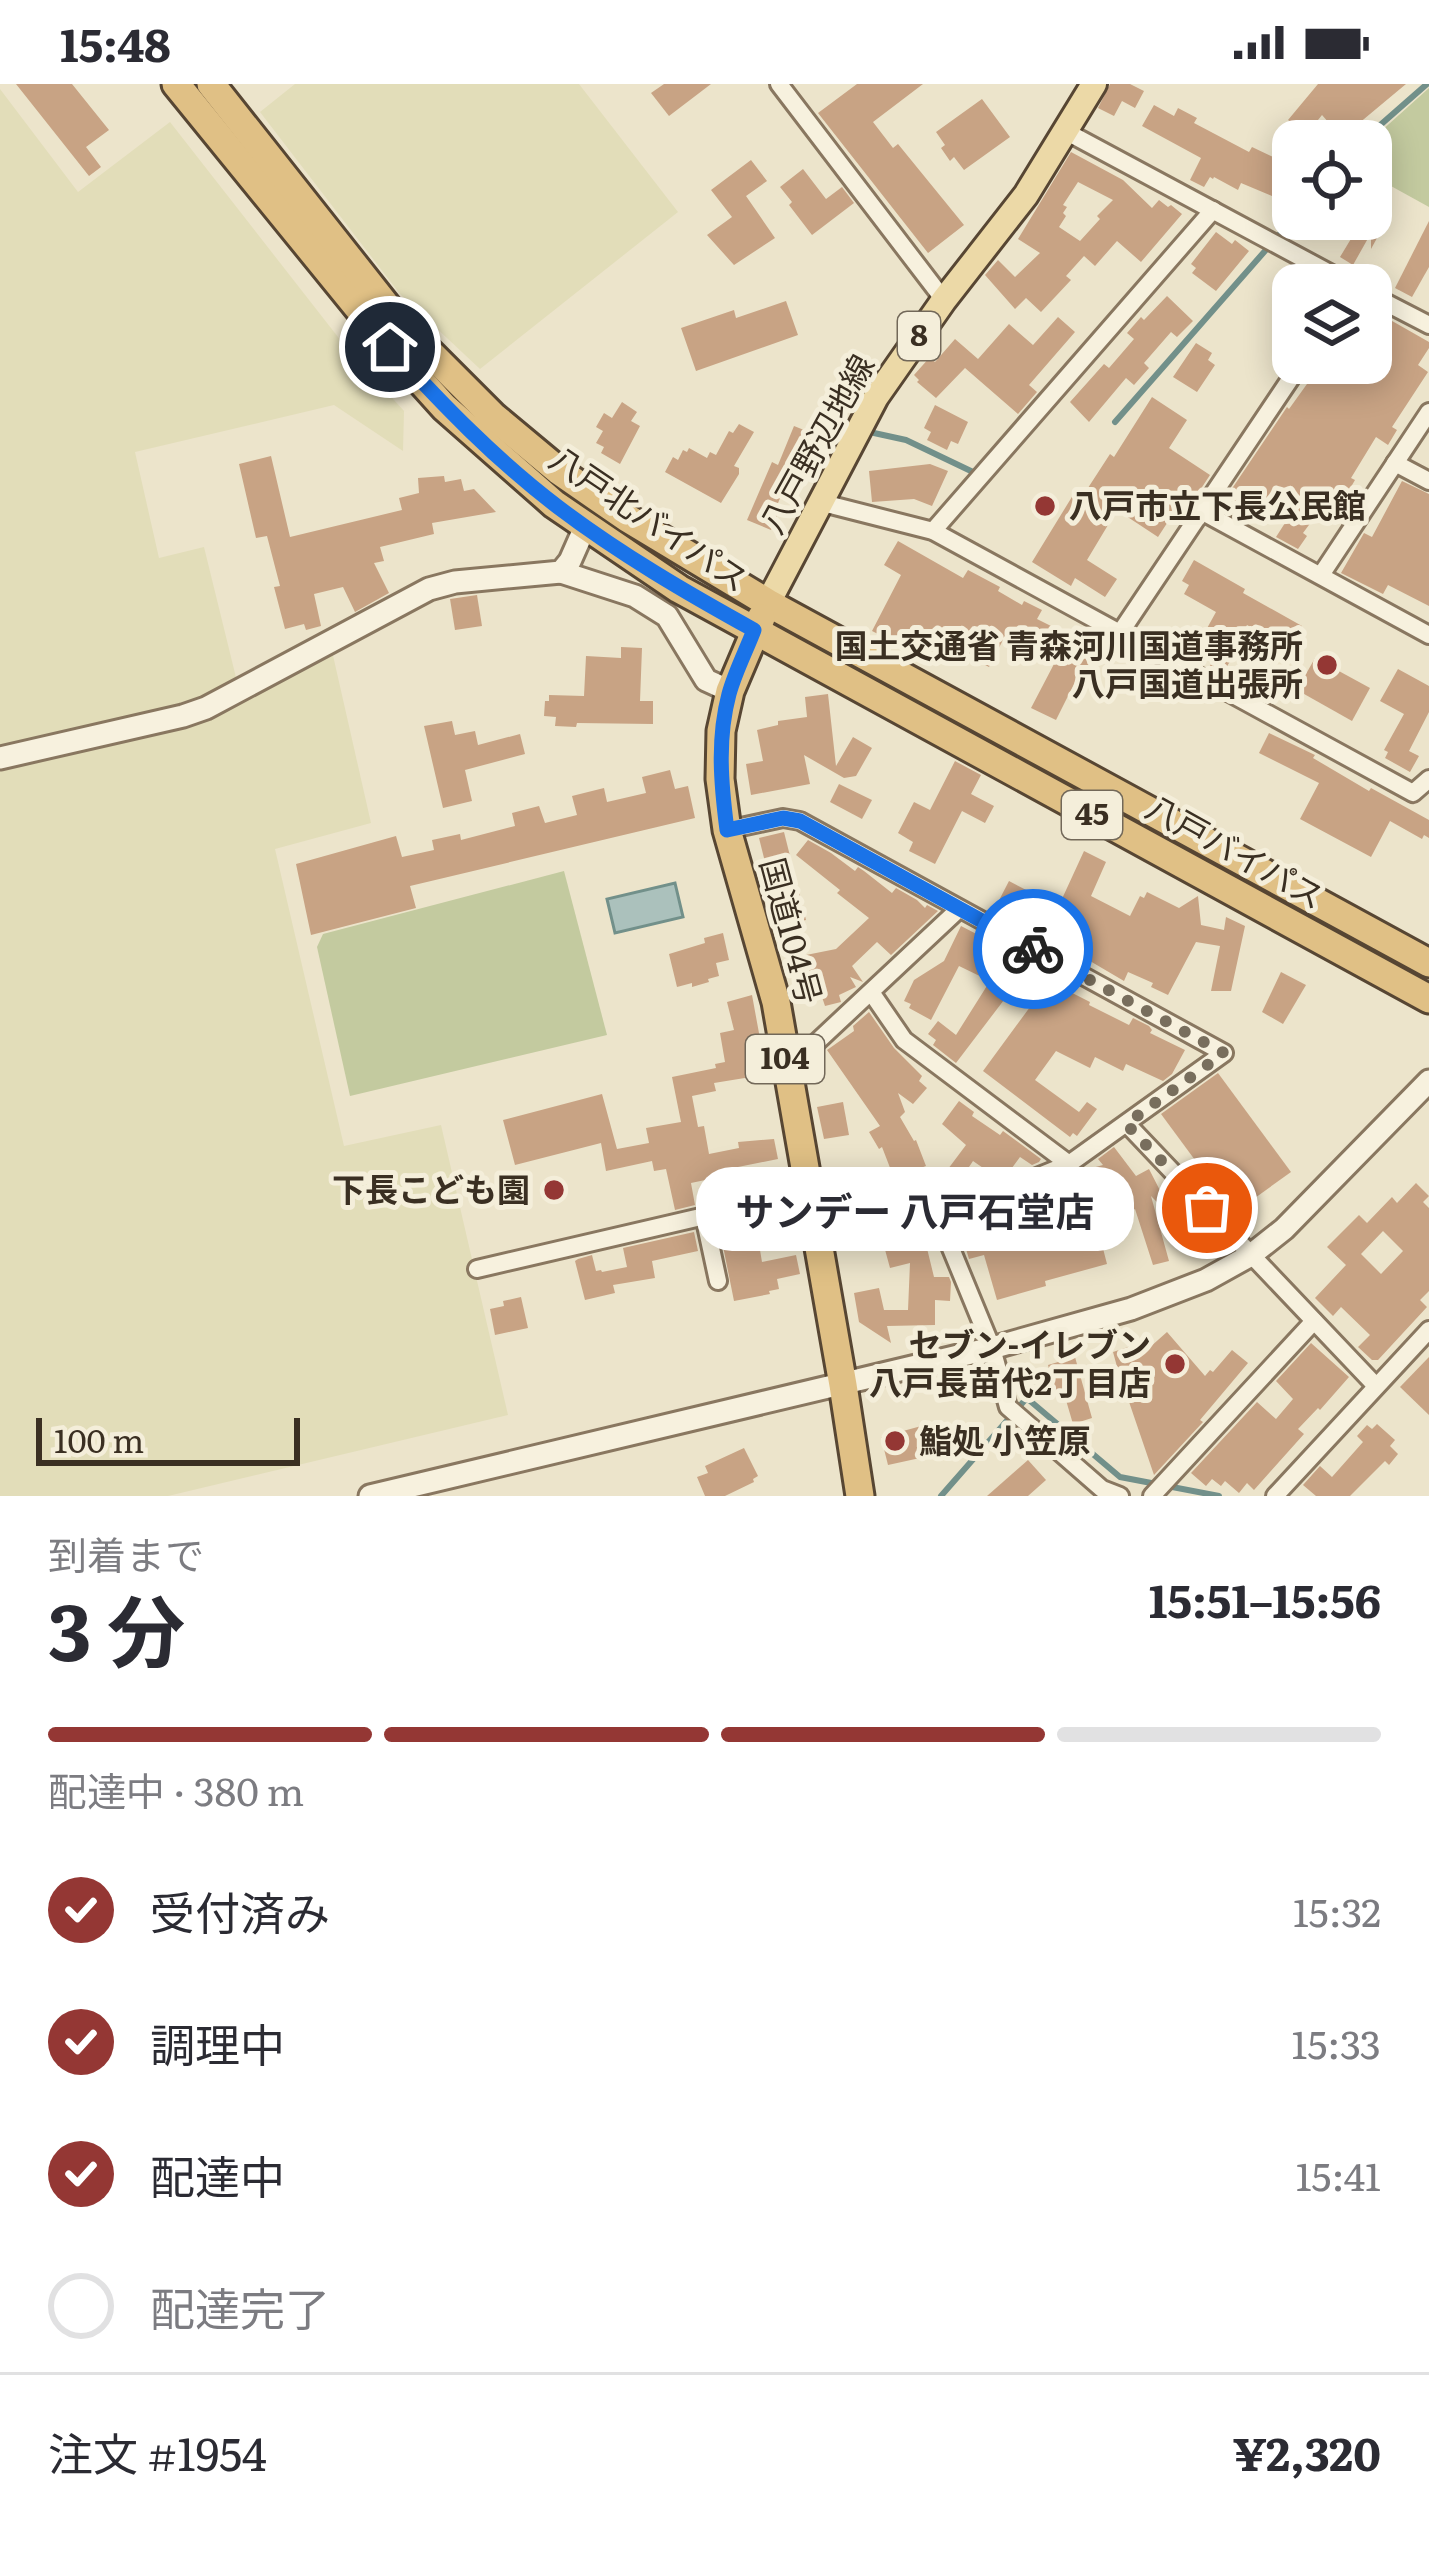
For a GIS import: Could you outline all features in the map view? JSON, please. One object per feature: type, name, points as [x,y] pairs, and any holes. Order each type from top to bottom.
[{"type":"highway","name":"八戸北バイパス","points":[[176,84],[377,332],[444,406],[585,527],[679,589],[754,630]]},
{"type":"highway","name":"八戸北バイパス","points":[[211,84],[400,323],[493,416],[610,506],[768,603]]},
{"type":"highway","name":"国道104号","points":[[768,603],[730,691],[722,731],[727,830],[776,1002],[860,1496]]},
{"type":"highway","name":"八戸バイパス","points":[[768,603],[1429,963]]},
{"type":"highway","name":"八戸バイパス","points":[[754,630],[1429,999]]},
{"type":"main road","name":"八戸野辺地線","points":[[768,603],[875,398],[1026,195],[1094,84]]},
{"type":"street","points":[[779,84],[944,300]]},
{"type":"street","points":[[1065,131],[1313,264]]},
{"type":"street","points":[[933,532],[1213,210]]},
{"type":"street","points":[[1392,306],[1429,325]]},
{"type":"street","points":[[1120,634],[1287,384]]},
{"type":"street","points":[[1321,575],[1429,412]]},
{"type":"street","points":[[1395,463],[1429,481]]},
{"type":"street","points":[[818,502],[933,532],[1413,794],[1429,779]]},
{"type":"street","points":[[1203,512],[1429,634]]},
{"type":"street","points":[[561,572],[585,527]]},
{"type":"street","points":[[0,758],[206,708],[429,589],[455,582],[561,572],[635,596],[667,616],[706,680],[730,691]]},
{"type":"street","points":[[727,830],[783,818],[800,821],[1224,1053],[1070,1165],[931,1220]]},
{"type":"street","points":[[787,1070],[959,909]]},
{"type":"street","points":[[871,992],[904,1040],[1070,1165]]},
{"type":"street","points":[[370,1496],[992,1348],[1131,1309],[1206,1280],[1251,1255],[1284,1229],[1429,1081]]},
{"type":"street","points":[[1126,1124],[1376,1386]]},
{"type":"street","points":[[477,1269],[808,1188],[848,1180],[874,1184],[931,1220],[950,1246],[992,1348],[1008,1407],[1102,1490],[1118,1496]]},
{"type":"street","points":[[704,1216],[718,1282]]},
{"type":"street","points":[[1152,1496],[1314,1321]]},
{"type":"street","points":[[1275,1496],[1429,1330]]},
{"type":"shaded area","points":[[295,84],[579,84],[678,212],[480,369],[400,294],[260,112]]},
{"type":"shaded area","points":[[0,89],[78,192],[170,122],[345,346],[404,411],[403,451],[334,405],[135,452],[159,558],[204,547],[242,702],[332,651],[371,823],[275,849],[344,1146],[441,1125],[508,1415],[168,1496],[0,1496]]},
{"type":"green space","points":[[1429,88],[1429,207],[1392,187],[1392,121]]},
{"type":"green space","points":[[564,871],[607,1035],[350,1096],[317,947],[323,934]]},
{"type":"water","points":[[675,883],[683,917],[615,933],[607,899]]},
{"type":"building","points":[[16,84],[72,84],[109,130],[86,147],[101,167],[89,176]]},
{"type":"building","points":[[664,84],[711,84],[669,116],[651,93]]},
{"type":"building","points":[[857,84],[923,84],[873,122],[893,148],[898,144],[964,225],[928,253],[818,113]]},
{"type":"building","points":[[1110,84],[1130,84],[1144,91],[1135,108],[1122,101],[1114,116],[1098,108]]},
{"type":"building","points":[[1318,84],[1406,84],[1363,120],[1326,120],[1322,115],[1318,120],[1288,120]]},
{"type":"building","points":[[982,99],[1010,137],[964,170],[954,157],[950,161],[936,132]]},
{"type":"building","points":[[1154,105],[1174,116],[1178,108],[1197,118],[1194,123],[1249,152],[1252,147],[1272,156],[1272,196],[1241,183],[1238,190],[1214,177],[1204,187],[1190,180],[1201,158],[1142,126]]},
{"type":"building","points":[[1071,152],[1123,180],[1152,208],[1159,200],[1182,214],[1141,262],[1117,241],[1095,266],[1084,256],[1066,276],[1071,280],[1041,312],[1026,298],[1015,309],[985,275],[998,260],[1015,277],[1040,253],[1018,239]],"holes":[[[1078,182],[1113,200],[1080,241],[1059,227],[1066,216],[1063,205]]]},
{"type":"building","points":[[751,160],[767,181],[746,196],[775,238],[734,265],[707,235],[732,217],[711,190]]},
{"type":"building","points":[[803,169],[826,199],[842,187],[854,203],[812,235],[780,187]]},
{"type":"building","points":[[1429,221],[1429,267],[1412,297],[1395,288]]},
{"type":"building","points":[[1216,232],[1249,251],[1216,291],[1192,273],[1196,268],[1191,264]]},
{"type":"building","points":[[1350,240],[1367,240],[1354,264],[1340,257]]},
{"type":"building","points":[[1167,296],[1193,321],[1177,337],[1171,332],[1144,363],[1149,368],[1134,385],[1126,378],[1089,422],[1070,402],[1104,364],[1109,368],[1134,339],[1127,333]]},
{"type":"building","points":[[786,301],[798,335],[696,371],[681,328],[734,310],[736,318]]},
{"type":"building","points":[[1058,317],[1075,332],[1029,385],[1037,392],[1018,414],[965,368],[936,398],[917,382],[914,375],[930,357],[935,362],[955,339],[978,359],[1009,324],[1033,345]]},
{"type":"building","points":[[1392,321],[1429,342],[1418,365],[1428,372],[1392,427],[1397,430],[1388,445],[1376,437],[1351,478],[1355,480],[1348,492],[1338,486],[1303,533],[1307,536],[1298,549],[1276,537],[1285,523],[1253,501],[1247,510],[1229,493],[1307,384],[1392,384]]},
{"type":"building","points":[[1196,343],[1212,353],[1208,360],[1215,365],[1197,392],[1173,377]]},
{"type":"building","points":[[1152,397],[1187,420],[1169,448],[1210,475],[1181,519],[1173,514],[1158,537],[1117,510],[1087,560],[1117,579],[1105,597],[1075,578],[1071,586],[1032,562],[1078,487],[1086,491],[1110,454],[1114,457]]},
{"type":"building","points":[[622,402],[637,412],[631,421],[640,426],[620,464],[601,453],[604,447],[596,443],[603,431],[596,427],[604,413],[612,418]]},
{"type":"building","points":[[935,405],[968,422],[958,444],[951,441],[947,450],[927,440],[931,432],[924,428]]},
{"type":"building","points":[[739,424],[754,432],[734,466],[739,474],[721,503],[665,472],[673,457],[678,460],[689,448],[707,458],[710,452],[716,455],[729,431],[733,433]]},
{"type":"building","points":[[794,426],[814,434],[800,469],[793,466],[771,530],[747,520]]},
{"type":"building","points":[[271,456],[290,537],[402,510],[399,498],[419,493],[418,478],[461,479],[464,491],[474,489],[496,512],[432,523],[434,534],[380,547],[384,561],[374,563],[389,593],[355,612],[343,587],[314,594],[321,626],[285,629],[267,536],[256,538],[239,464]]},
{"type":"building","points":[[930,464],[948,471],[932,506],[914,499],[872,502],[869,471]]},
{"type":"building","points":[[1402,481],[1429,494],[1429,606],[1388,585],[1383,594],[1341,573],[1364,533],[1372,537]]},
{"type":"building","points":[[898,541],[963,578],[968,570],[1000,587],[998,591],[1022,605],[1024,601],[1042,610],[1037,619],[1097,649],[1056,720],[1031,708],[1054,664],[1004,638],[989,667],[924,633],[914,652],[872,631],[901,575],[884,565]]},
{"type":"building","points":[[1194,560],[1302,626],[1289,648],[1247,625],[1223,673],[1210,666],[1218,651],[1200,641],[1216,612],[1184,594],[1189,585],[1182,581]]},
{"type":"building","points":[[477,595],[482,626],[455,630],[450,599]]},
{"type":"building","points":[[621,647],[642,648],[640,701],[653,701],[653,724],[555,726],[556,717],[544,716],[549,695],[584,696],[586,656],[621,658]]},
{"type":"building","points":[[1315,658],[1370,688],[1352,721],[1297,690]]},
{"type":"building","points":[[1398,669],[1429,686],[1429,712],[1409,751],[1419,756],[1410,772],[1385,758],[1388,752],[1384,750],[1404,714],[1380,701]]},
{"type":"building","points":[[828,694],[836,766],[853,737],[872,748],[856,776],[844,778],[804,755],[810,784],[751,795],[746,764],[763,761],[757,730],[807,717],[805,697]]},
{"type":"building","points":[[452,721],[455,735],[475,731],[478,745],[520,734],[525,754],[465,770],[472,801],[443,808],[424,726]]},
{"type":"building","points":[[1269,733],[1429,820],[1429,838],[1424,835],[1422,839],[1390,821],[1371,857],[1300,819],[1319,783],[1259,753]]},
{"type":"building","points":[[955,761],[981,775],[971,794],[994,806],[985,823],[962,811],[935,864],[909,851],[913,842],[898,833],[914,802],[930,810]]},
{"type":"building","points":[[670,770],[675,789],[688,786],[695,818],[410,886],[416,908],[311,935],[296,864],[396,836],[402,857],[434,850],[432,840],[460,834],[461,840],[515,826],[512,813],[539,806],[545,823],[577,815],[572,796],[604,788],[607,802],[646,793],[642,777]]},
{"type":"building","points":[[839,784],[872,800],[862,819],[830,802]]},
{"type":"building","points":[[784,832],[806,920],[781,926],[759,838]]},
{"type":"building","points":[[808,840],[855,871],[858,867],[892,893],[896,888],[925,908],[938,911],[891,955],[877,942],[852,966],[863,982],[850,977],[856,987],[839,995],[841,1002],[825,1006],[814,973],[805,975],[801,956],[836,949],[869,918],[796,855]]},
{"type":"building","points":[[1084,851],[1106,862],[1091,896],[1130,916],[1147,892],[1179,908],[1198,896],[1201,925],[1224,930],[1226,917],[1245,926],[1231,991],[1211,991],[1220,946],[1196,942],[1168,995],[1128,972],[1124,981],[993,912],[1009,881],[1055,905],[1061,901]]},
{"type":"building","points":[[961,926],[1017,955],[1028,963],[1025,969],[1089,1005],[1129,1025],[1133,1018],[1149,1026],[1150,1033],[1185,1050],[1172,1074],[1163,1081],[1126,1064],[1123,1071],[1095,1057],[1090,1068],[1056,1051],[1035,1080],[1079,1112],[1087,1102],[1097,1109],[1077,1136],[1070,1137],[983,1071],[1030,1007],[1010,992],[956,1063],[933,1045],[936,1040],[928,1034],[938,1021],[956,1035],[990,981],[959,966],[931,1020],[904,1001],[914,980],[944,961]]},
{"type":"building","points":[[723,933],[729,960],[716,963],[719,976],[692,987],[692,983],[677,987],[669,954]]},
{"type":"building","points":[[1281,972],[1306,985],[1283,1024],[1262,1012]]},
{"type":"building","points":[[752,995],[761,1044],[755,1046],[757,1076],[714,1083],[716,1091],[692,1096],[709,1154],[739,1148],[738,1142],[774,1139],[778,1159],[728,1169],[729,1175],[691,1183],[695,1205],[675,1210],[666,1169],[654,1171],[652,1161],[606,1171],[601,1143],[515,1165],[503,1120],[602,1094],[617,1149],[649,1143],[646,1128],[681,1122],[672,1077],[725,1062],[720,1033],[734,1030],[727,1002]]},
{"type":"building","points":[[869,1012],[927,1088],[913,1104],[898,1093],[905,1112],[900,1117],[926,1166],[894,1178],[882,1147],[869,1132],[880,1126],[827,1050],[854,1031],[853,1026]]},
{"type":"building","points":[[1218,1073],[1291,1172],[1234,1213],[1161,1114]]},
{"type":"building","points":[[959,1101],[974,1112],[972,1116],[1000,1135],[1003,1131],[1039,1162],[1032,1165],[1020,1157],[999,1179],[973,1161],[961,1179],[948,1169],[966,1145],[942,1124]]},
{"type":"building","points":[[843,1102],[849,1135],[824,1139],[817,1107]]},
{"type":"building","points":[[1114,1147],[1136,1176],[1149,1169],[1169,1208],[1180,1198],[1212,1232],[1204,1240],[1199,1235],[1194,1240],[1151,1196],[1169,1261],[1153,1265],[1135,1209],[1098,1229],[1107,1264],[997,1300],[984,1255],[969,1259],[960,1229],[963,1223],[991,1215],[989,1210],[1038,1190],[1017,1220],[1060,1184],[1103,1165],[1098,1159]]},
{"type":"building","points":[[1416,1183],[1429,1196],[1423,1202],[1429,1208],[1429,1291],[1420,1300],[1427,1307],[1378,1360],[1372,1360],[1358,1347],[1370,1335],[1341,1307],[1333,1316],[1315,1298],[1346,1265],[1327,1247],[1359,1215],[1367,1223],[1392,1197],[1397,1203]],"holes":[[[1383,1231],[1403,1251],[1381,1274],[1361,1254]]]},
{"type":"building","points":[[789,1209],[792,1225],[757,1232],[762,1262],[796,1255],[800,1274],[777,1279],[779,1289],[770,1294],[734,1301],[719,1226]]},
{"type":"building","points":[[892,1210],[895,1238],[923,1232],[934,1277],[949,1277],[951,1282],[950,1301],[935,1300],[935,1325],[887,1326],[891,1343],[859,1322],[854,1293],[879,1288],[884,1310],[908,1310],[910,1263],[890,1268],[881,1235],[844,1239],[841,1212]]},
{"type":"building","points":[[694,1232],[698,1251],[652,1261],[655,1278],[613,1285],[615,1293],[585,1300],[578,1259],[592,1255],[596,1271],[602,1272],[627,1267],[623,1248]]},
{"type":"building","points":[[521,1297],[528,1328],[495,1335],[490,1309]]},
{"type":"building","points":[[1167,1332],[1205,1376],[1232,1350],[1248,1363],[1154,1475],[1113,1352],[1137,1344],[1140,1356]]},
{"type":"building","points":[[1311,1343],[1349,1377],[1298,1429],[1304,1434],[1254,1490],[1247,1483],[1239,1493],[1225,1481],[1221,1486],[1212,1479],[1206,1486],[1191,1473],[1257,1402],[1276,1419],[1293,1399],[1276,1381]]},
{"type":"building","points":[[1075,1357],[1092,1418],[1073,1424],[1063,1390],[1056,1393],[1048,1365]]},
{"type":"building","points":[[1429,1357],[1429,1415],[1400,1387]]},
{"type":"building","points":[[936,1422],[941,1442],[917,1448],[920,1458],[888,1465],[881,1437]]},
{"type":"building","points":[[1377,1424],[1395,1440],[1390,1446],[1398,1454],[1389,1465],[1385,1461],[1350,1496],[1316,1496],[1303,1485],[1320,1466],[1332,1477],[1363,1442],[1357,1436],[1367,1425],[1372,1429]]},
{"type":"building","points":[[744,1448],[758,1476],[754,1482],[725,1496],[705,1496],[697,1477],[708,1473],[705,1466]]},
{"type":"building","points":[[1028,1460],[1046,1480],[1028,1496],[987,1496]]},
{"type":"waterway","points":[[1386,120],[1427,84]]},
{"type":"waterway","points":[[1115,422],[1275,240]]},
{"type":"waterway","points":[[874,433],[906,440],[973,472]]},
{"type":"waterway","points":[[941,1496],[1025,1400],[1120,1477],[1219,1496]]},
{"type":"way so far","points":[[1033,949],[1224,1053],[1126,1124],[1207,1208]]},
{"type":"place","name":"八戸市立下長公民館","points":[[1045,506]]},
{"type":"place","name":"国土交通省 青森河川国道事務所 八戸国道出張所","points":[[1327,665]]},
{"type":"place","name":"下長こども園","points":[[554,1190]]},
{"type":"place","name":"サンデー 八戸石堂店","points":[[1207,1208]]},
{"type":"place","name":"セブン-イレブン 八戸長苗代2丁目店","points":[[1175,1364]]},
{"type":"place","name":"鮨処 小笠原","points":[[895,1441]]},
{"type":"route","points":[[390,347],[444,406],[554,503],[679,589],[754,630],[730,691],[722,731],[727,830],[783,818],[800,821],[1033,949]]}]
